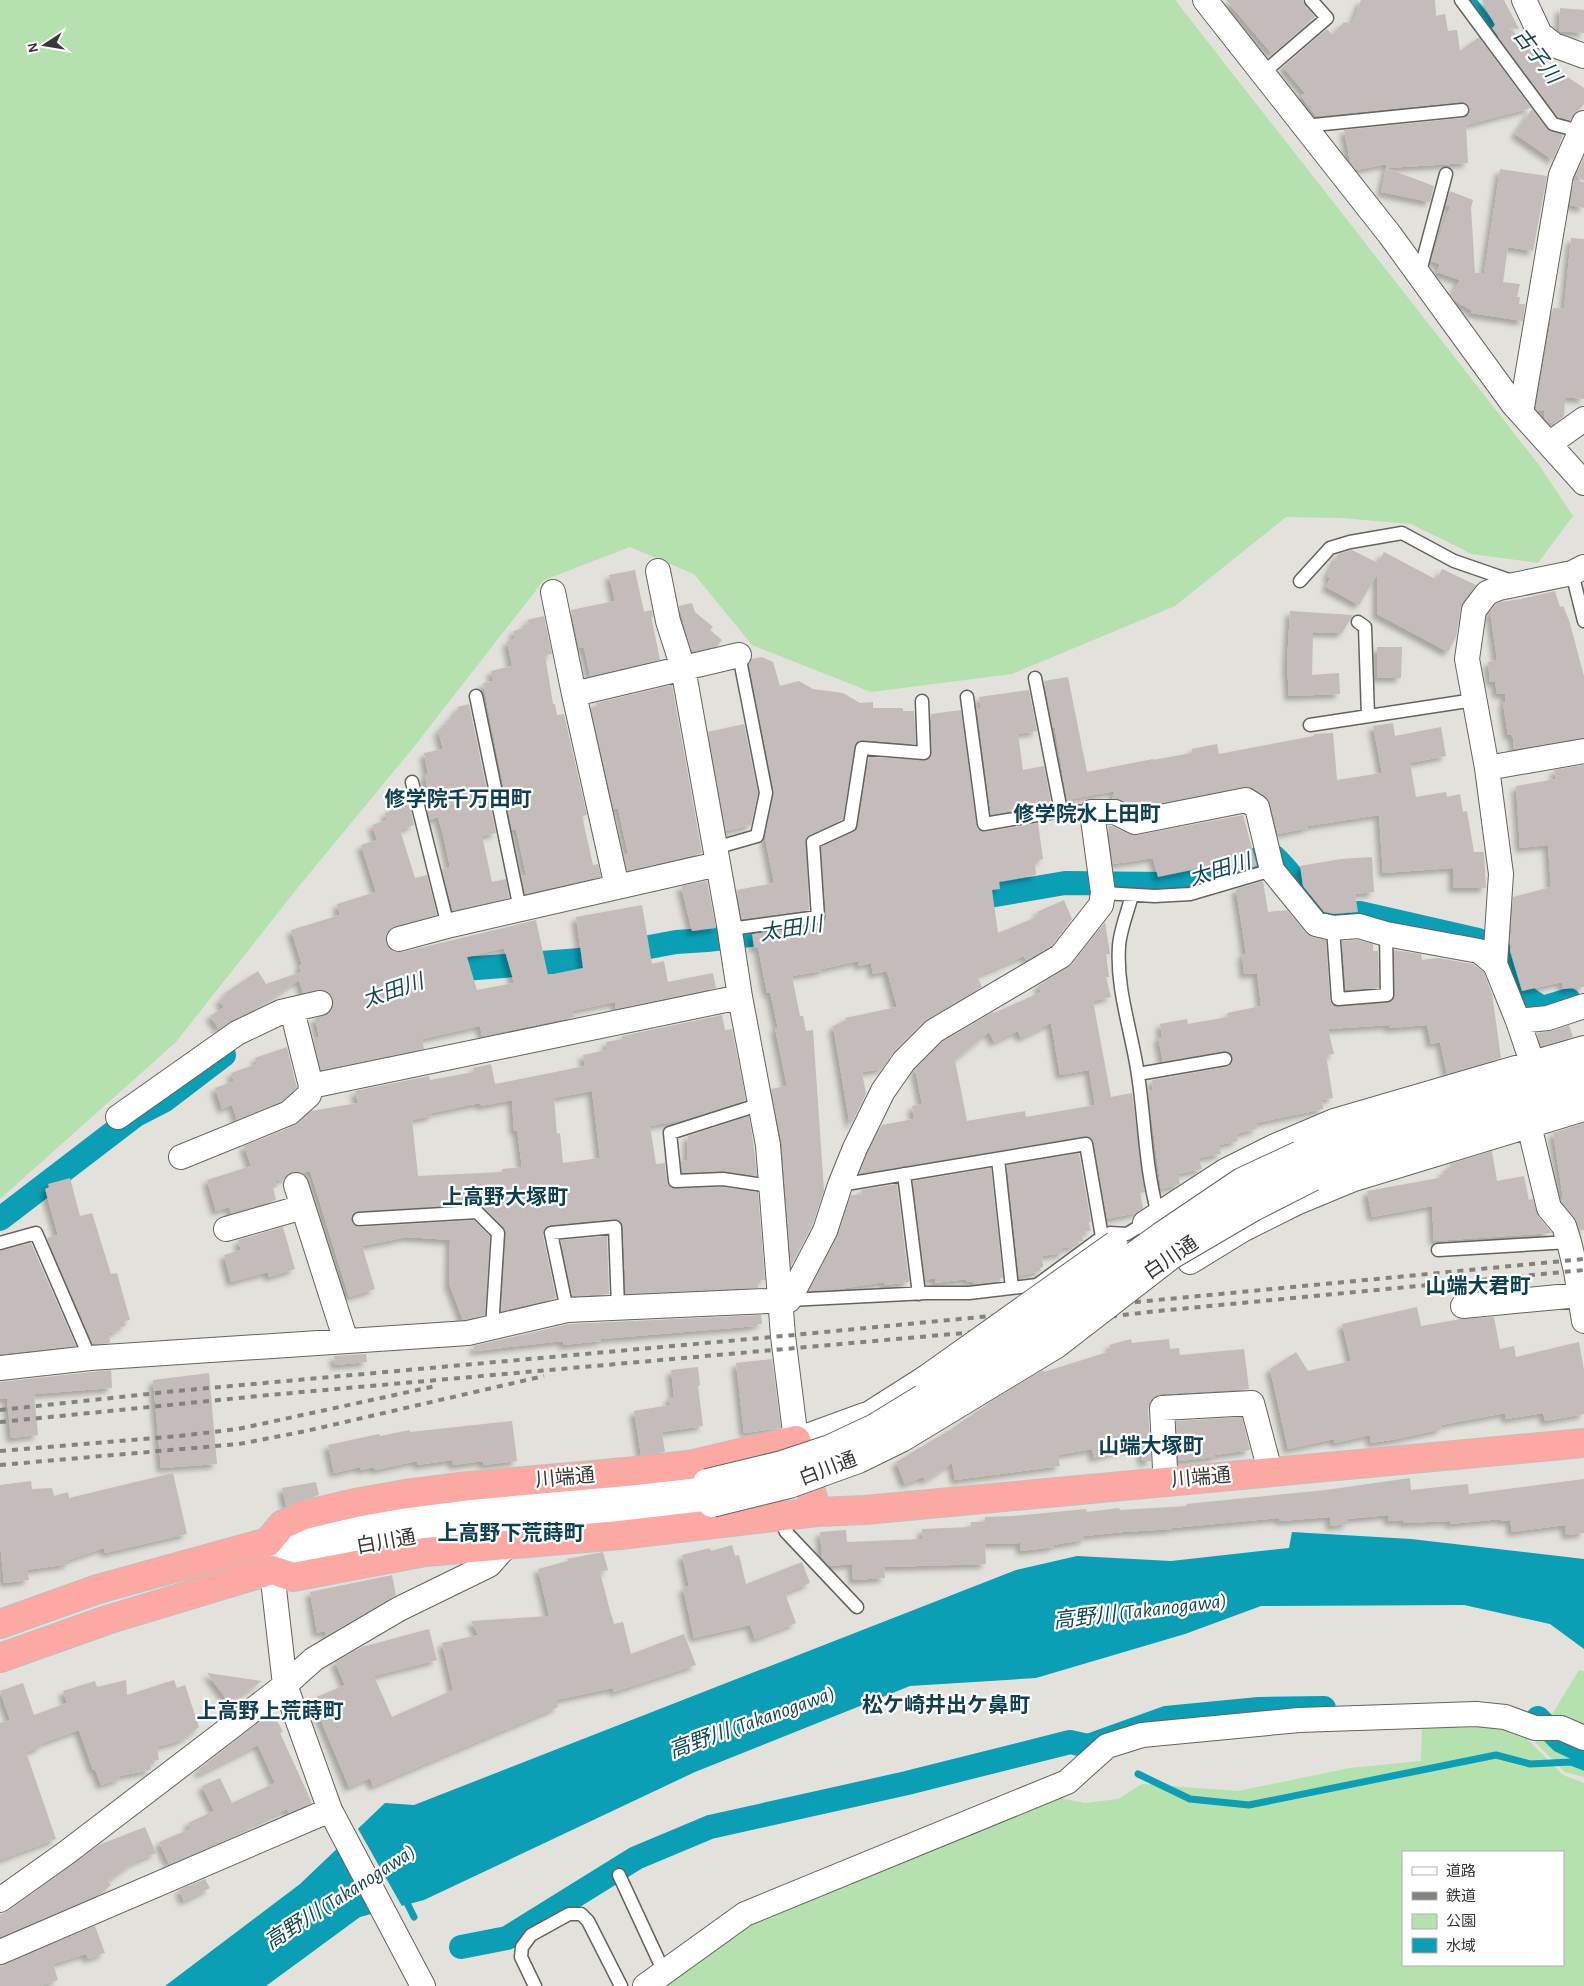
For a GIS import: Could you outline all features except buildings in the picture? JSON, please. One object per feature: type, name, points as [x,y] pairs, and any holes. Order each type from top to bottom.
[{"type":"highway","points":[[796,1440],[818,1512]]},
{"type":"highway","name":"川端通","points":[[268,1542],[282,1525],[304,1515],[406,1494],[469,1486],[689,1465],[796,1440]]},
{"type":"highway","name":"川端通","points":[[272,1570],[292,1577],[425,1552],[506,1546],[818,1512],[865,1510],[1584,1443]]},
{"type":"highway","name":"白川通","points":[[0,1624],[98,1589],[268,1542]]},
{"type":"highway","name":"白川通","points":[[0,1658],[107,1620],[272,1570]]},
{"type":"street","points":[[1205,0],[1419,275],[1521,413],[1584,483]]},
{"type":"street","points":[[1524,0],[1540,34],[1554,45],[1584,56]]},
{"type":"street","points":[[1521,413],[1561,175],[1582,127]]},
{"type":"street","points":[[1549,444],[1584,418]]},
{"type":"street","points":[[1532,1062],[1495,964],[1501,874],[1487,768],[1466,659],[1474,610],[1487,593],[1578,570]]},
{"type":"street","points":[[658,571],[668,621],[683,668],[730,929],[740,997],[768,1145],[770,1186],[784,1300],[796,1440],[870,1413],[925,1378],[1129,1230],[1225,1171],[1275,1146],[1334,1121],[1584,1048]]},
{"type":"street","points":[[553,592],[617,887]]},
{"type":"street","points":[[574,694],[743,652]]},
{"type":"street","points":[[1487,768],[1584,751]]},
{"type":"street","points":[[784,1300],[826,1231],[840,1185],[855,1148],[882,1091],[904,1060],[934,1031],[1060,956],[1101,905],[1104,893],[1092,812],[1115,812],[1135,822],[1246,800],[1257,807],[1272,870],[1316,924],[1333,928],[1359,926],[1386,934],[1479,951],[1495,964]]},
{"type":"street","points":[[399,939],[617,887],[717,856]]},
{"type":"street","points":[[311,1086],[740,997]]},
{"type":"street","points":[[118,1117],[237,1033],[281,1012],[320,1003]]},
{"type":"street","points":[[1518,1021],[1548,1018],[1584,1006]]},
{"type":"street","points":[[181,1157],[289,1113],[309,1095],[311,1086],[292,1010]]},
{"type":"street","name":"白川通","points":[[272,1570],[289,1562],[395,1539],[710,1493],[789,1484],[858,1459],[902,1438],[1056,1344],[1171,1255],[1253,1206],[1306,1166],[1361,1132],[1584,1064]]},
{"type":"street","name":"白川通","points":[[1306,1166],[1393,1147],[1584,1090]]},
{"type":"street","points":[[1129,1230],[1190,1262],[1244,1229],[1304,1200],[1354,1180],[1584,1109]]},
{"type":"street","points":[[1529,1125],[1549,1208],[1572,1230],[1584,1321]]},
{"type":"street","points":[[226,1229],[299,1196],[346,1341]]},
{"type":"street","points":[[1463,1306],[1580,1295]]},
{"type":"street","points":[[0,1368],[90,1358],[468,1333],[568,1310],[784,1300]]},
{"type":"street","points":[[1168,1481],[1165,1469],[1162,1408],[1252,1404],[1270,1471]]},
{"type":"street","name":"白川通","points":[[268,1542],[349,1526],[480,1505],[661,1490],[710,1493]]},
{"type":"street","points":[[268,1542],[285,1685],[332,1815],[423,1986]]},
{"type":"street","points":[[0,1900],[66,1853],[285,1685],[314,1659],[399,1609],[489,1565],[506,1546]]},
{"type":"street","points":[[654,1979],[745,1914],[1066,1782],[1103,1750],[1142,1735],[1299,1720],[1476,1714],[1504,1717],[1535,1728],[1561,1728],[1584,1738]]},
{"type":"street","points":[[0,1952],[332,1815]]},
{"type":"lane","points":[[1263,74],[1327,18],[1311,0]]},
{"type":"lane","points":[[1461,0],[1553,124],[1582,127]]},
{"type":"lane","points":[[1304,126],[1462,110]]},
{"type":"lane","points":[[1419,275],[1446,174]]},
{"type":"lane","points":[[1300,581],[1330,548],[1350,542],[1402,533],[1454,561],[1519,584]]},
{"type":"lane","points":[[1578,570],[1584,621]]},
{"type":"lane","points":[[1358,622],[1365,627],[1368,716]]},
{"type":"lane","points":[[717,856],[757,836],[766,793],[743,652]]},
{"type":"lane","points":[[1035,678],[1061,811]]},
{"type":"lane","points":[[476,696],[520,909]]},
{"type":"lane","points":[[968,696],[984,824],[1061,811],[1092,812]]},
{"type":"lane","points":[[1310,725],[1474,700]]},
{"type":"lane","points":[[730,929],[818,917],[813,842],[850,825],[862,748],[924,753],[922,701]]},
{"type":"lane","points":[[412,782],[448,926]]},
{"type":"lane","points":[[1104,893],[1155,896],[1190,894],[1272,870]]},
{"type":"lane","points":[[784,1300],[919,1294],[969,1294],[1037,1285],[1129,1230],[1152,1190],[1146,1156],[1138,1074],[1120,974],[1119,945],[1132,895]]},
{"type":"lane","points":[[1333,928],[1338,999],[1387,995],[1386,934]]},
{"type":"lane","points":[[1138,1074],[1226,1059]]},
{"type":"lane","points":[[761,1104],[670,1133],[675,1180],[723,1179],[770,1186]]},
{"type":"lane","points":[[840,1185],[1086,1144],[1129,1230]]},
{"type":"lane","points":[[998,1159],[1012,1288]]},
{"type":"lane","points":[[904,1174],[919,1294]]},
{"type":"lane","points":[[359,1219],[477,1212],[498,1232],[492,1328]]},
{"type":"lane","points":[[568,1310],[551,1233],[615,1227],[618,1307]]},
{"type":"lane","points":[[1438,1250],[1572,1230]]},
{"type":"lane","points":[[0,1242],[36,1233],[90,1358]]},
{"type":"lane","points":[[779,1517],[786,1532],[857,1607]]},
{"type":"lane","points":[[619,1874],[654,1979]]},
{"type":"lane","points":[[536,1986],[521,1956],[522,1946],[531,1935],[569,1914],[581,1914],[588,1921],[621,1986]]},
{"type":"green space","points":[[0,0],[1175,0],[1539,465],[1573,516],[1538,563],[1472,554],[1411,524],[1342,518],[1286,517],[1175,606],[1012,674],[871,692],[752,645],[694,574],[630,547],[544,580],[413,748],[295,891],[176,1042],[0,1199]]},
{"type":"green space","points":[[1579,1670],[1584,1671],[1584,1777],[1565,1772],[1535,1742]]},
{"type":"green space","points":[[1468,1721],[1522,1734],[1563,1775],[1584,1783],[1584,1986],[666,1986],[754,1917],[1059,1798],[1085,1803],[1118,1799],[1142,1784],[1238,1791],[1350,1768],[1421,1761],[1422,1724]]},
{"type":"water","name":"高野川 (Takanogawa)","points":[[1292,1532],[1411,1539],[1584,1559],[1584,1649],[1550,1624],[1464,1605],[1261,1606],[1185,1634],[1036,1678],[910,1686],[695,1772],[424,1900],[360,1917],[266,1986],[165,1986],[300,1884],[385,1803],[414,1805],[1016,1570],[1077,1556],[1171,1561],[1289,1548]]},
{"type":"pier","points":[[357,1827],[403,1908],[375,1916],[336,1847]]},
{"type":"waterway","name":"古子川","points":[[1473,0],[1498,33]]},
{"type":"waterway","name":"太田川","points":[[960,901],[1065,883],[1165,884],[1198,880],[1241,863],[1273,856],[1325,915],[1360,913],[1478,940],[1501,953],[1527,998],[1542,1008],[1569,1000]]},
{"type":"waterway","name":"太田川","points":[[439,974],[464,969],[580,960],[676,942],[785,931]]},
{"type":"waterway","name":"太田川","points":[[0,1219],[136,1115],[165,1100],[224,1055]]},
{"type":"waterway","points":[[461,1947],[507,1938],[636,1858],[710,1827],[907,1783],[1070,1742],[1088,1746],[1166,1718],[1259,1709],[1324,1708]]},
{"type":"waterway","points":[[1538,1718],[1561,1741],[1584,1752]]},
{"type":"waterway","points":[[1138,1774],[1190,1799],[1249,1805],[1496,1755],[1530,1764],[1571,1762],[1584,1767]]},
{"type":"waterway","points":[[404,1897],[414,1917]]},
{"type":"railway","points":[[0,1410],[176,1391],[783,1336],[1584,1259]]},
{"type":"railway","points":[[0,1422],[269,1395],[964,1333],[1158,1311],[1584,1270]]},
{"type":"railway","points":[[0,1465],[239,1444],[306,1431],[544,1376]]},
{"type":"railway","points":[[0,1451],[179,1436],[238,1429],[436,1386]]},
{"type":"district","name":"修学院千万田町","points":[[458,799]]},
{"type":"district","name":"修学院水上田町","points":[[1087,814]]},
{"type":"district","name":"上高野大塚町","points":[[505,1197]]},
{"type":"district","name":"山端大君町","points":[[1478,1286]]},
{"type":"district","name":"山端大塚町","points":[[1151,1446]]},
{"type":"district","name":"上高野下荒蒔町","points":[[511,1533]]},
{"type":"district","name":"松ケ崎井出ケ鼻町","points":[[946,1705]]},
{"type":"district","name":"上高野上荒蒔町","points":[[270,1711]]}]
